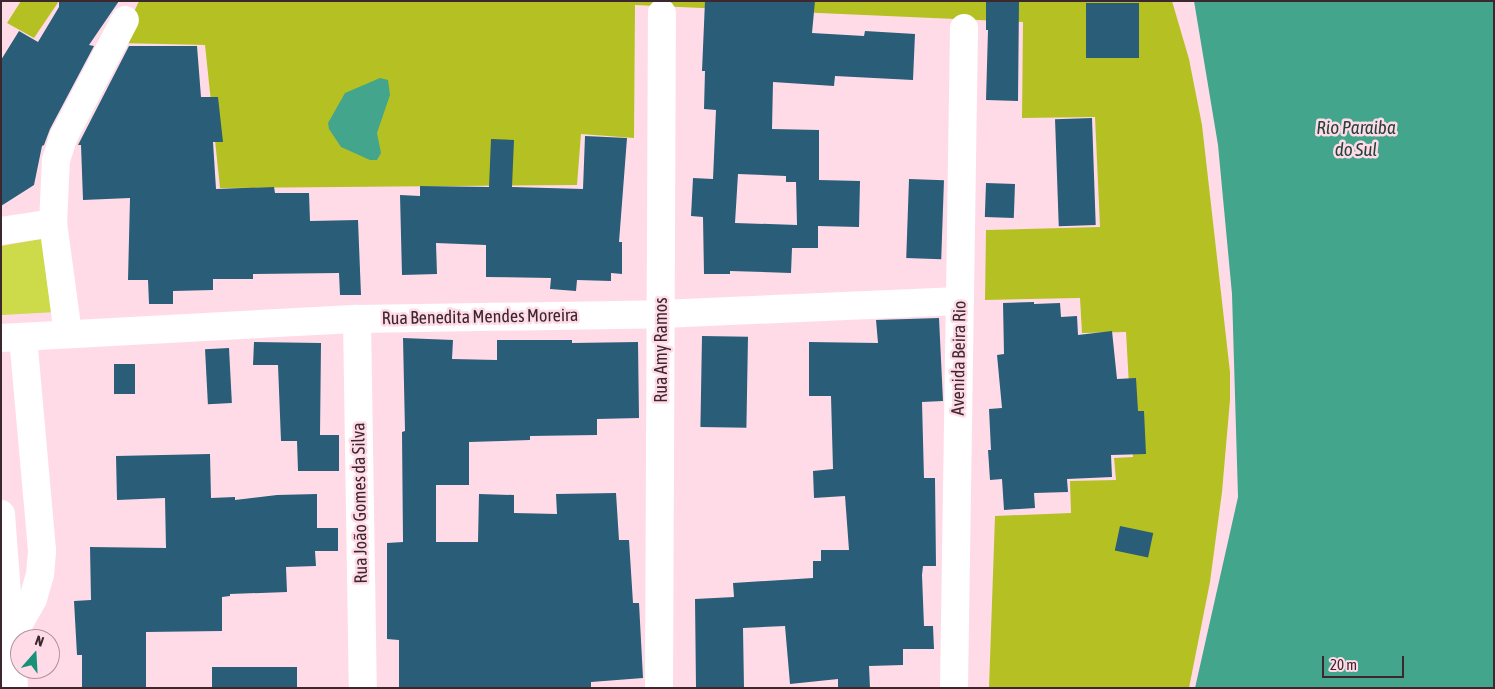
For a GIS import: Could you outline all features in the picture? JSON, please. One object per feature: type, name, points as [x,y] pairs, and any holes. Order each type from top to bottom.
[{"type":"street","name":"Rua Amy Ramos","points":[[659,688],[662,13]]},
{"type":"street","points":[[68,334],[53,223],[56,160],[59,148],[125,20]]},
{"type":"street","name":"Avenida Beira Rio","points":[[954,688],[964,28]]},
{"type":"street","points":[[1,231],[53,223]]},
{"type":"street","name":"Rua Benedita Mendes Moreira","points":[[12,338],[357,319],[662,314],[960,301]]},
{"type":"street","name":"Rua João Gomes da Silva","points":[[357,319],[363,688]]},
{"type":"street","points":[[9,641],[33,599],[40,575],[41,558],[12,338]]},
{"type":"street","points":[[1,514],[14,688]]},
{"type":"green space","points":[[21,1],[59,1],[34,38],[7,23]]},
{"type":"green space","points":[[139,1],[1172,1],[1189,59],[1202,125],[1230,372],[1230,400],[1222,492],[1210,582],[1189,688],[989,688],[995,516],[1071,513],[1070,481],[1116,480],[1114,458],[1133,457],[1126,332],[1082,333],[1080,298],[985,300],[986,230],[1100,227],[1095,117],[1022,118],[1023,22],[635,5],[634,138],[581,134],[577,185],[220,188],[205,45],[120,43]]},
{"type":"green space","points":[[47,238],[56,312],[2,315],[1,246]]},
{"type":"water","name":"Rio Paraiba do Sul","points":[[1194,1],[1494,1],[1494,688],[1195,688],[1238,497],[1232,294],[1218,145]]},
{"type":"water","points":[[380,78],[388,80],[390,95],[377,133],[381,153],[377,160],[370,160],[341,147],[329,129],[328,123],[345,93]]},
{"type":"building","points":[[59,1],[119,1],[89,45],[94,46],[42,146],[34,185],[1,206],[1,60],[19,31],[38,42],[59,7]]},
{"type":"building","points":[[705,1],[815,1],[812,33],[864,36],[865,31],[915,34],[913,80],[835,76],[834,86],[773,82],[772,129],[819,130],[819,180],[860,181],[859,227],[818,226],[818,248],[792,248],[791,273],[730,271],[730,274],[704,274],[703,217],[691,216],[693,178],[713,179],[716,110],[704,109],[705,71],[702,71]],"holes":[[[738,174],[786,176],[786,182],[796,182],[797,225],[735,223]]]},
{"type":"building","points":[[986,1],[1019,1],[1018,101],[986,100],[988,30],[986,30]]},
{"type":"building","points":[[1086,3],[1139,3],[1139,58],[1086,58]]},
{"type":"building","points":[[129,46],[197,46],[201,97],[218,97],[223,142],[213,142],[216,189],[274,187],[275,193],[309,193],[310,221],[358,220],[361,295],[340,295],[339,273],[253,274],[253,279],[213,279],[213,290],[173,291],[173,304],[149,304],[148,280],[128,280],[130,198],[83,200],[81,145],[78,145]]},
{"type":"building","points":[[1092,118],[1096,225],[1059,226],[1055,119]]},
{"type":"building","points":[[585,136],[627,138],[619,242],[622,242],[622,274],[611,273],[611,281],[577,280],[576,291],[550,289],[551,278],[486,277],[486,245],[436,243],[437,274],[402,275],[400,195],[420,196],[420,186],[489,187],[491,139],[514,140],[512,187],[583,189]]},
{"type":"building","points":[[909,179],[944,180],[941,259],[906,258]]},
{"type":"building","points":[[986,183],[1015,184],[1014,218],[985,217]]},
{"type":"building","points":[[1034,302],[1034,304],[1060,303],[1061,317],[1077,316],[1078,335],[1112,331],[1117,379],[1136,378],[1138,411],[1144,411],[1146,454],[1111,455],[1112,477],[1067,479],[1068,492],[1034,493],[1035,508],[1004,510],[1002,479],[990,480],[988,450],[991,450],[989,409],[1002,408],[997,355],[1004,354],[1003,303]]},
{"type":"building","points":[[939,318],[943,401],[922,402],[924,478],[935,478],[936,566],[923,566],[922,575],[924,626],[933,626],[934,649],[903,649],[903,665],[869,666],[870,688],[838,688],[838,679],[790,684],[785,626],[743,628],[744,688],[696,688],[695,599],[734,597],[733,583],[813,578],[813,561],[821,561],[821,550],[849,550],[845,496],[814,498],[813,471],[833,469],[831,396],[809,396],[809,342],[878,343],[876,320]]},
{"type":"building","points":[[702,336],[748,337],[746,428],[700,427]]},
{"type":"building","points":[[403,338],[453,340],[452,359],[497,360],[497,340],[572,340],[572,343],[638,342],[639,418],[597,419],[597,435],[530,436],[530,440],[469,442],[469,485],[436,485],[436,542],[478,542],[479,494],[514,495],[514,513],[557,514],[556,494],[616,493],[619,540],[629,540],[633,603],[639,603],[643,678],[591,682],[591,688],[399,688],[399,640],[387,639],[387,543],[403,542],[402,432],[405,431]]},
{"type":"building","points":[[254,342],[321,343],[320,435],[339,435],[339,471],[298,471],[297,441],[281,441],[278,365],[253,365]]},
{"type":"building","points":[[229,348],[232,403],[208,404],[205,349]]},
{"type":"building","points":[[114,364],[135,364],[135,394],[114,394]]},
{"type":"building","points":[[210,454],[211,498],[235,497],[235,500],[277,495],[317,494],[317,528],[338,528],[338,551],[315,551],[316,566],[286,567],[287,592],[230,594],[230,596],[222,597],[222,631],[146,632],[146,688],[82,688],[82,655],[77,655],[74,601],[91,600],[90,547],[166,548],[165,498],[117,500],[116,456]]},
{"type":"building","points":[[1120,526],[1153,533],[1148,558],[1115,550]]},
{"type":"building","points":[[212,667],[297,667],[297,688],[212,688]]}]
